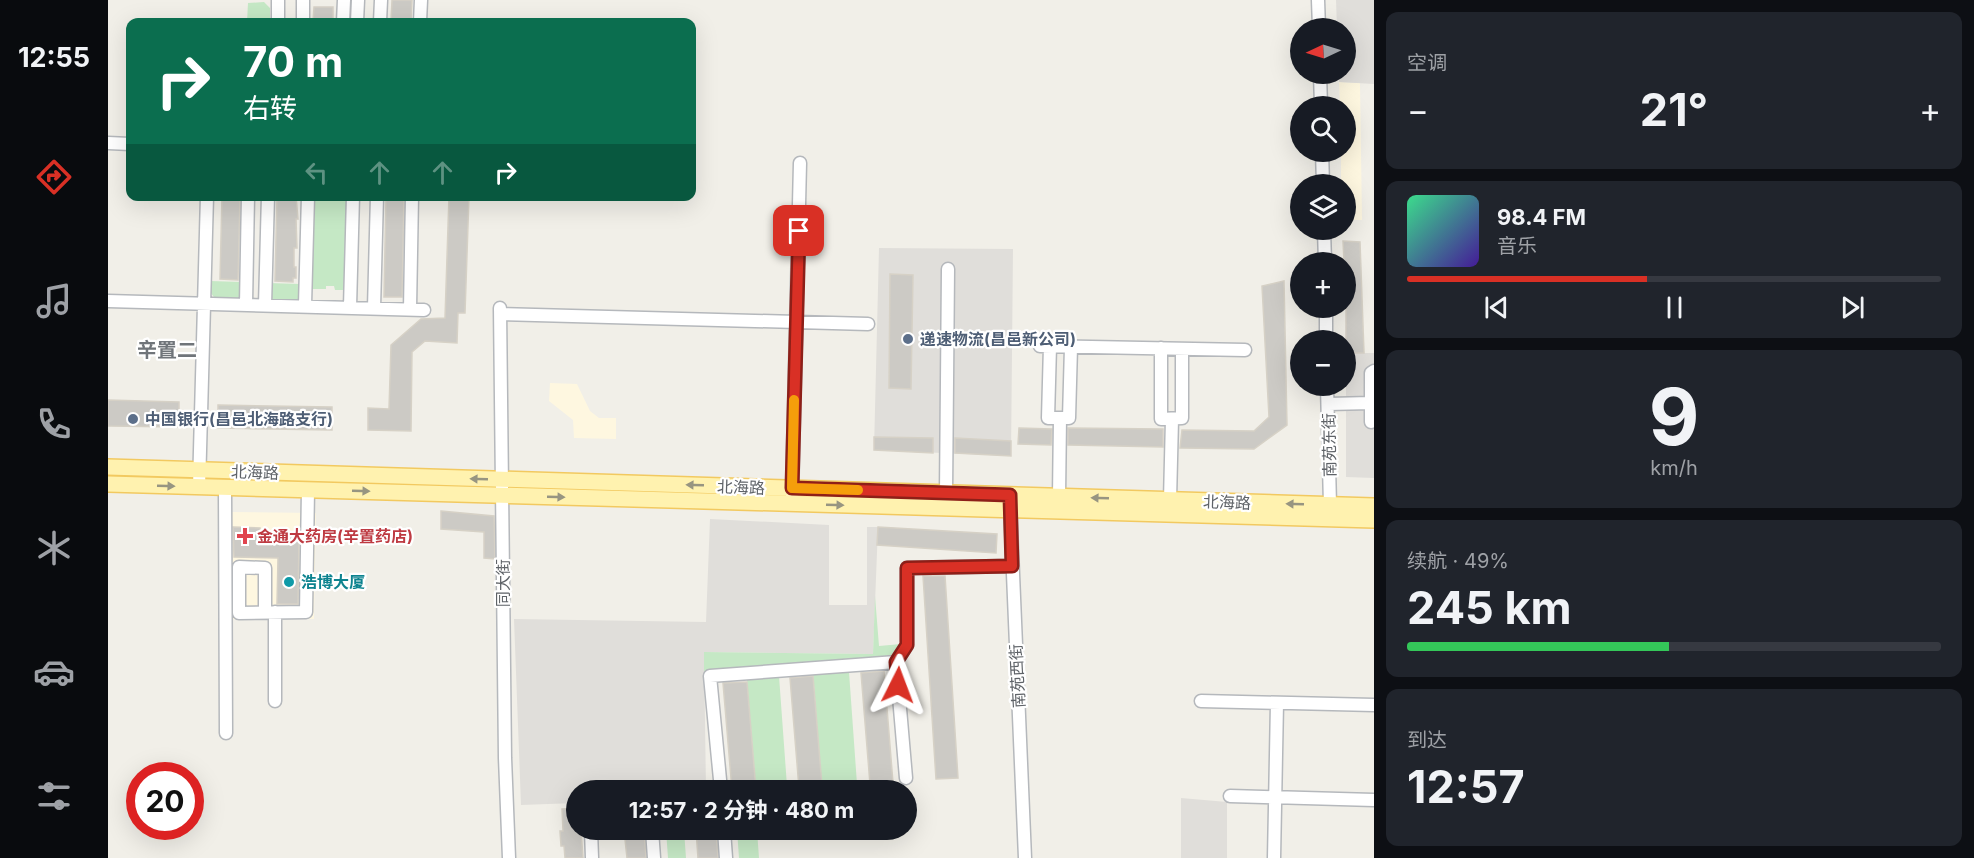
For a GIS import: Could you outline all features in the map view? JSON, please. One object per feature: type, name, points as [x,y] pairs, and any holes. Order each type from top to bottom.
[{"type":"main road","name":"北海路","points":[[108,467],[502,479],[792,496],[1010,502],[1374,520]]},
{"type":"main road","name":"北海路","points":[[108,484],[503,495],[792,496],[946,493],[1010,502],[1059,496],[1374,506]]},
{"type":"street","points":[[278,0],[278,18]]},
{"type":"street","points":[[303,0],[303,18]]},
{"type":"street","points":[[343,18],[344,0]]},
{"type":"street","points":[[357,18],[358,0]]},
{"type":"street","points":[[380,18],[381,0]]},
{"type":"street","points":[[420,18],[421,0]]},
{"type":"street","points":[[1318,0],[1319,18]]},
{"type":"street","points":[[108,143],[126,144]]},
{"type":"street","points":[[792,496],[800,163]]},
{"type":"street","points":[[199,487],[207,201]]},
{"type":"street","points":[[246,304],[248,201]]},
{"type":"street","points":[[265,304],[268,201]]},
{"type":"street","points":[[304,305],[308,201]]},
{"type":"street","points":[[350,307],[353,201]]},
{"type":"street","points":[[374,308],[377,201]]},
{"type":"street","points":[[410,309],[412,201]]},
{"type":"street","points":[[946,493],[948,269]]},
{"type":"street","points":[[108,301],[424,310]]},
{"type":"street","name":"同大街","points":[[509,858],[505,758],[501,311],[796,322]]},
{"type":"street","points":[[796,322],[868,324]]},
{"type":"street","points":[[1071,347],[1069,418],[1048,418],[1045,346],[1245,350]]},
{"type":"street","points":[[1161,348],[1161,419],[1182,418],[1182,349]]},
{"type":"street","points":[[1371,422],[1371,373],[1374,371]]},
{"type":"street","name":"南苑东街","points":[[1328,396],[1330,505]]},
{"type":"street","points":[[1328,404],[1371,403]]},
{"type":"street","points":[[1059,496],[1060,418]]},
{"type":"street","points":[[1170,500],[1172,419]]},
{"type":"street","points":[[225,487],[226,733]]},
{"type":"street","points":[[276,701],[270,612],[306,612],[308,490]]},
{"type":"street","name":"南苑西街","points":[[1010,502],[1025,858]]},
{"type":"street","points":[[906,778],[896,662],[907,645],[907,568],[1012,566]]},
{"type":"street","points":[[719,780],[710,676],[896,662]]},
{"type":"street","points":[[1201,701],[1374,705]]},
{"type":"street","points":[[1274,858],[1277,703]]},
{"type":"street","points":[[1230,796],[1374,800]]},
{"type":"street","points":[[591,840],[592,858]]},
{"type":"street","points":[[653,840],[654,858]]},
{"type":"street","points":[[725,840],[726,858]]},
{"type":"shaded area","points":[[1336,0],[1374,0],[1374,84],[1356,83],[1356,18],[1337,18]]},
{"type":"shaded area","points":[[1360,83],[1362,220],[1356,220],[1356,174],[1341,174],[1341,162],[1356,162],[1356,96],[1340,96],[1339,84]]},
{"type":"shaded area","points":[[879,248],[1013,249],[1011,456],[874,450]]},
{"type":"shaded area","points":[[1356,353],[1374,353],[1374,478],[1346,477],[1346,396],[1356,396]]},
{"type":"shaded area","points":[[550,383],[577,384],[590,411],[599,418],[616,418],[616,439],[574,438],[573,420],[549,401]]},
{"type":"shaded area","points":[[229,512],[316,513],[314,619],[230,619]]},
{"type":"shaded area","points":[[710,519],[829,525],[829,605],[867,605],[867,527],[878,527],[873,654],[704,652],[706,780],[566,780],[566,803],[521,805],[514,619],[706,622]]},
{"type":"shaded area","points":[[1181,798],[1227,802],[1227,858],[1181,858]]},
{"type":"green space","points":[[264,2],[270,8],[270,18],[247,18],[248,3]]},
{"type":"green space","points":[[311,201],[347,201],[345,290],[335,290],[334,286],[326,286],[326,289],[310,289]]},
{"type":"green space","points":[[210,281],[242,282],[241,299],[214,297],[210,292]]},
{"type":"green space","points":[[268,283],[300,284],[300,301],[270,299]]},
{"type":"green space","points":[[875,596],[879,646],[901,644],[893,656],[704,671],[704,652],[873,654]]},
{"type":"green space","points":[[813,672],[849,672],[857,780],[822,780]]},
{"type":"green space","points":[[779,676],[787,780],[755,780],[747,679]]},
{"type":"green space","points":[[667,840],[685,840],[686,858],[668,858]]},
{"type":"green space","points":[[738,840],[758,840],[759,858],[739,858]]},
{"type":"building","points":[[392,0],[412,0],[411,18],[391,18]]},
{"type":"building","points":[[314,7],[333,7],[333,18],[313,18]]},
{"type":"building","points":[[222,201],[240,201],[238,280],[220,279]]},
{"type":"building","points":[[277,201],[296,201],[297,248],[294,248],[296,278],[293,278],[293,282],[275,281]]},
{"type":"building","points":[[386,201],[404,201],[402,297],[384,297]]},
{"type":"building","points":[[449,201],[469,201],[465,313],[458,313],[457,343],[425,341],[412,352],[411,431],[368,430],[368,408],[389,409],[391,345],[421,319],[445,318]]},
{"type":"building","points":[[1343,241],[1360,242],[1364,353],[1356,353],[1356,330],[1346,330],[1346,318],[1356,318],[1356,252],[1344,252]]},
{"type":"building","points":[[890,274],[913,275],[911,389],[889,388]]},
{"type":"building","points":[[1284,281],[1287,425],[1254,449],[1180,448],[1182,430],[1254,431],[1269,417],[1262,286]]},
{"type":"building","points":[[108,400],[179,402],[179,427],[108,426]]},
{"type":"building","points":[[218,405],[332,407],[332,430],[218,428]]},
{"type":"building","points":[[1019,428],[1052,429],[1051,445],[1018,444]]},
{"type":"building","points":[[1068,428],[1163,429],[1163,447],[1068,445]]},
{"type":"building","points":[[874,437],[933,438],[933,453],[874,450]]},
{"type":"building","points":[[955,438],[1011,441],[1011,456],[955,453]]},
{"type":"building","points":[[441,511],[494,516],[495,559],[484,558],[484,532],[441,529]]},
{"type":"building","name":"浩博大厦","points":[[233,527],[260,528],[260,537],[299,538],[298,604],[277,604],[278,558],[234,557]]},
{"type":"building","points":[[878,527],[997,534],[996,553],[877,545]]},
{"type":"building","points":[[923,576],[945,576],[958,778],[936,779]]},
{"type":"building","points":[[884,671],[893,780],[870,780],[861,673]]},
{"type":"building","points":[[813,676],[822,780],[798,780],[790,678]]},
{"type":"building","points":[[747,682],[755,780],[731,780],[723,683]]},
{"type":"building","points":[[562,809],[566,809],[566,840],[582,840],[583,858],[565,858],[560,831],[563,831]]},
{"type":"building","points":[[625,840],[645,840],[646,858],[627,858]]},
{"type":"building","points":[[697,840],[717,840],[718,858],[698,858]]},
{"type":"slow traffic","points":[[794,400],[792,488],[858,490]]},
{"type":"place","name":"递速物流(昌邑新公司)","points":[[908,339]]},
{"type":"place","name":"中国银行(昌邑北海路支行)","points":[[133,419]]},
{"type":"place","name":"金通大药房(辛置药店)","points":[[245,536]]},
{"type":"place","name":"浩博大厦","points":[[289,582]]},
{"type":"district","name":"辛置二","points":[[167,350]]},
{"type":"route","points":[[799,231],[792,488],[1010,495],[1012,566],[907,568],[907,645],[896,662],[898,685]]}]
